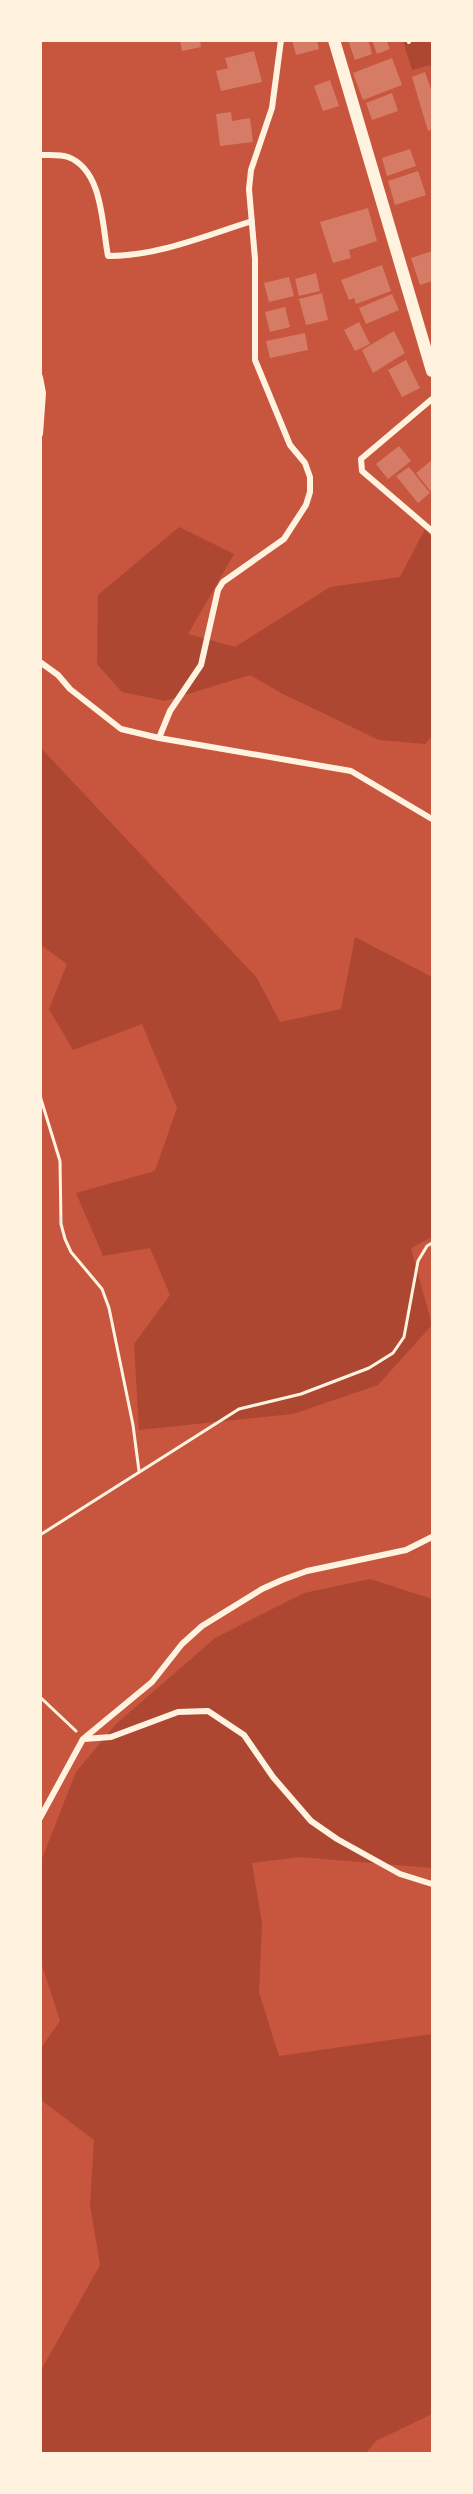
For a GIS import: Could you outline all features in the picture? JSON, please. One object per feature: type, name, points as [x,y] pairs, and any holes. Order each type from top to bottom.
[{"type":"main road","points":[[333,40],[432,371]]},
{"type":"street","points":[[159,738],[170,711],[201,665],[218,590],[231,574],[284,539],[306,505],[310,492],[310,477],[305,463],[290,445],[255,360],[255,259],[249,189],[251,170],[272,108],[281,40]]},
{"type":"street","points":[[40,162],[41,155],[67,156],[88,171],[94,184],[108,256],[134,256],[154,252],[252,221]]},
{"type":"street","points":[[40,377],[43,393],[40,434]]},
{"type":"street","points":[[432,399],[361,459],[362,471],[432,531]]},
{"type":"street","points":[[40,662],[121,729],[159,738],[351,771],[432,819]]},
{"type":"street","points":[[40,1818],[83,1739],[152,1682],[182,1644],[202,1626],[254,1593],[307,1571],[394,1553],[432,1537]]},
{"type":"street","points":[[83,1739],[111,1737],[178,1712],[208,1710],[244,1734],[273,1776],[311,1821],[337,1839],[400,1874],[432,1884]]},
{"type":"path","points":[[40,1096],[60,1161],[61,1224],[65,1239],[71,1252],[102,1289],[109,1308],[133,1425],[139,1471]]},
{"type":"path","points":[[40,1535],[239,1409],[301,1394],[369,1368],[393,1353],[404,1337],[418,1261],[427,1246],[432,1243]]},
{"type":"path","points":[[40,1697],[83,1739]]},
{"type":"shaded area","points":[[403,41],[432,41],[432,69],[430,65],[412,70]]},
{"type":"shaded area","points":[[179,527],[234,554],[188,634],[235,647],[330,587],[400,577],[425,529],[432,538],[432,736],[425,744],[379,740],[281,693],[250,675],[165,701],[122,692],[97,664],[98,595]]},
{"type":"shaded area","points":[[40,747],[257,978],[280,1022],[341,1009],[355,937],[432,977],[432,1237],[411,1248],[432,1325],[378,1385],[293,1414],[139,1430],[134,1344],[170,1295],[150,1248],[103,1256],[76,1193],[155,1171],[177,1108],[142,1024],[73,1050],[49,1009],[67,964],[41,945]]},
{"type":"shaded area","points":[[370,1579],[432,1599],[432,1868],[300,1857],[252,1863],[262,1923],[259,1992],[279,2056],[432,2034],[432,2414],[376,2441],[366,2453],[41,2453],[40,2372],[100,2265],[90,2205],[94,2140],[41,2100],[41,2048],[60,2021],[41,1962],[41,1861],[76,1772],[116,1724],[215,1638],[304,1593]]},
{"type":"building","points":[[180,40],[200,40],[201,47],[182,51]]},
{"type":"building","points":[[292,40],[317,40],[319,49],[296,55]]},
{"type":"building","points":[[348,40],[368,40],[372,54],[355,60]]},
{"type":"building","points":[[372,40],[386,40],[390,49],[377,54]]},
{"type":"building","points":[[254,51],[262,82],[221,91],[216,71],[228,68],[225,58]]},
{"type":"building","points":[[392,58],[402,85],[363,100],[353,73]]},
{"type":"building","points":[[425,72],[432,92],[432,129],[428,131],[412,77]]},
{"type":"building","points":[[330,80],[339,106],[323,111],[314,86]]},
{"type":"building","points":[[392,93],[398,111],[372,120],[366,103]]},
{"type":"building","points":[[231,112],[232,121],[250,118],[253,142],[220,146],[216,114]]},
{"type":"building","points":[[410,149],[416,166],[387,176],[382,158]]},
{"type":"building","points":[[418,171],[426,195],[395,205],[388,181]]},
{"type":"building","points":[[368,208],[377,241],[349,250],[351,258],[333,263],[320,222]]},
{"type":"building","points":[[432,251],[432,281],[420,285],[411,258]]},
{"type":"building","points":[[382,265],[391,291],[356,304],[354,298],[349,300],[341,280]]},
{"type":"building","points":[[316,273],[320,291],[299,296],[295,279]]},
{"type":"building","points":[[289,277],[294,296],[269,302],[264,283]]},
{"type":"building","points":[[322,293],[328,320],[306,325],[299,299]]},
{"type":"building","points":[[392,294],[399,310],[366,324],[359,308]]},
{"type":"building","points":[[285,307],[290,327],[270,332],[265,312]]},
{"type":"building","points":[[359,322],[370,344],[355,351],[344,330]]},
{"type":"building","points":[[394,331],[405,353],[373,373],[362,350]]},
{"type":"building","points":[[305,333],[308,350],[270,358],[266,341]]},
{"type":"building","points":[[406,360],[420,388],[402,397],[388,370]]},
{"type":"building","points":[[399,446],[411,461],[388,479],[376,464]]},
{"type":"building","points":[[432,460],[432,493],[416,473]]},
{"type":"building","points":[[409,467],[430,493],[418,503],[396,476]]}]
